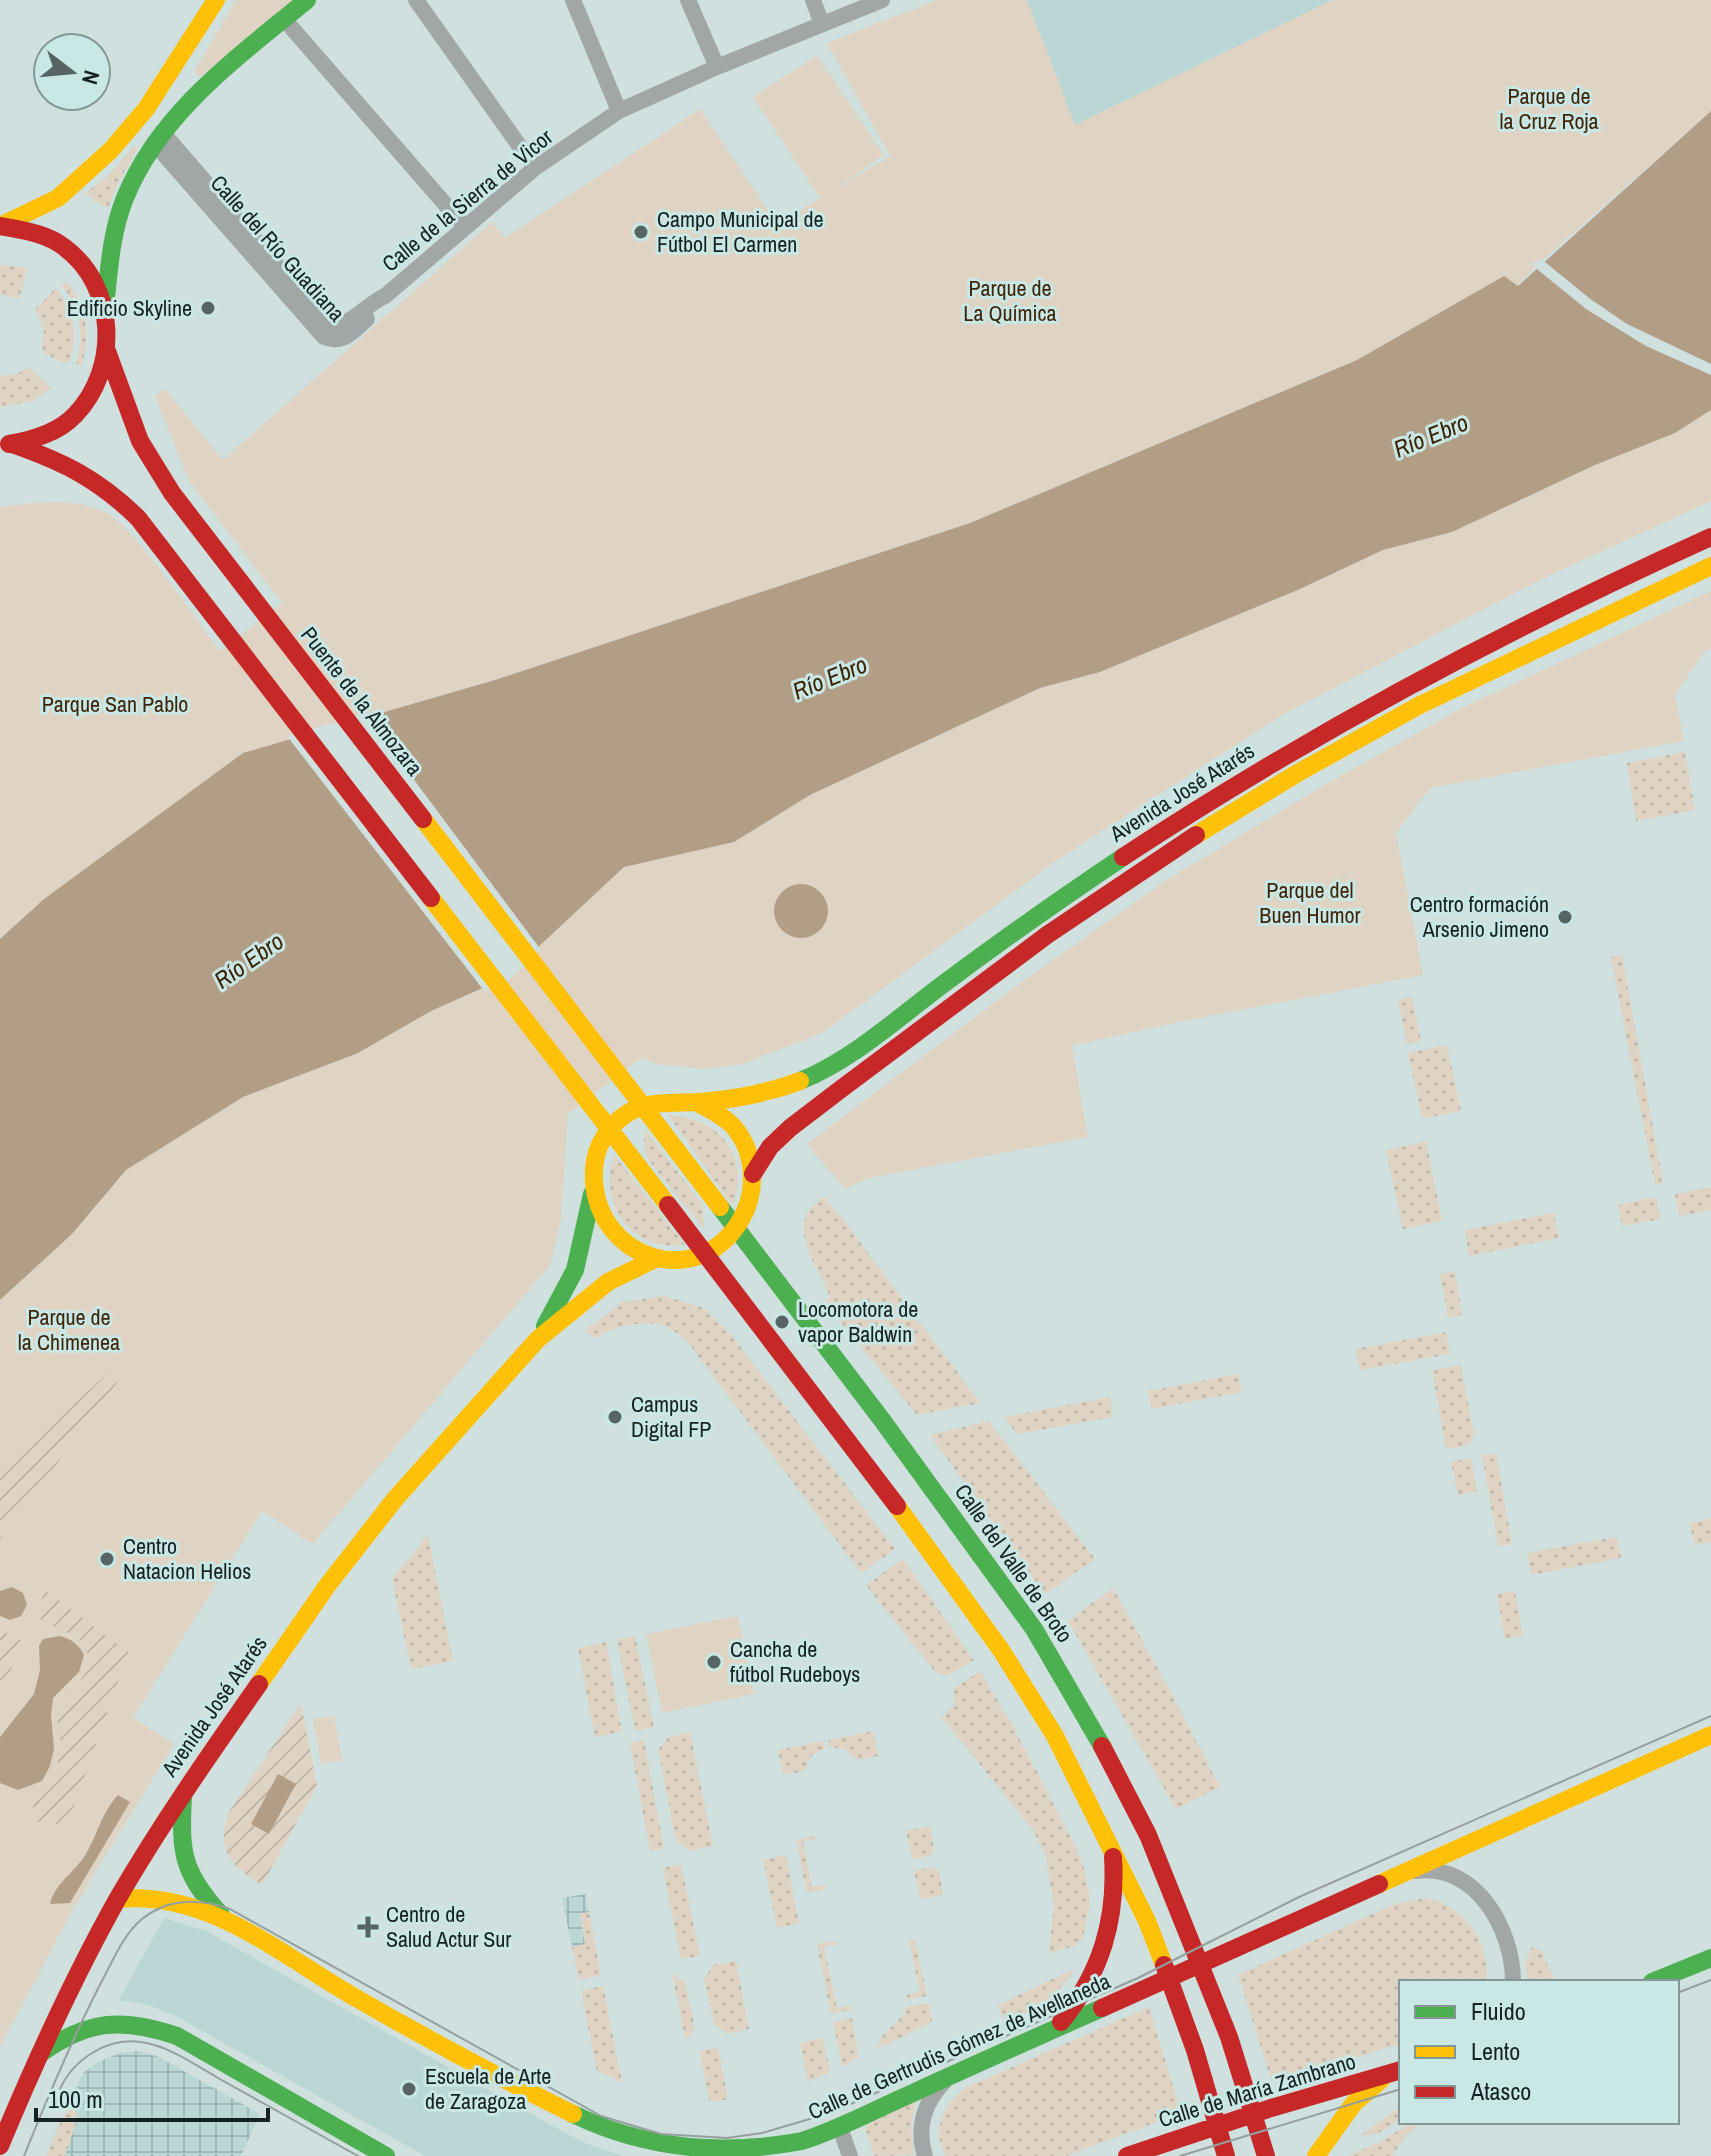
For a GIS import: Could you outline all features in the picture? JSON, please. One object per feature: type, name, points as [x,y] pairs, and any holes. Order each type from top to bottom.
[{"type":"main road","points":[[0,226],[58,198],[111,150],[146,109],[216,0]]},
{"type":"main road","points":[[6,444],[29,441],[53,431],[76,414],[98,382],[107,351],[105,307],[110,263],[124,199],[158,138],[197,95],[307,0]]},
{"type":"main road","points":[[0,226],[36,234],[64,247],[87,271],[105,307]]},
{"type":"main road","name":"Puente de la Almozara","points":[[107,351],[140,441],[172,493],[610,1062]]},
{"type":"main road","points":[[6,444],[81,469],[112,492],[138,518],[921,1537],[1001,1650],[1055,1736],[1147,1921],[1171,1979],[1226,2156]]},
{"type":"main road","name":"Avenida José Atarés","points":[[538,1339],[575,1270],[597,1156],[610,1130],[622,1117],[643,1105],[666,1100],[696,1102],[780,1089],[822,1072],[1046,909],[1245,779],[1439,670],[1637,569],[1711,537]]},
{"type":"main road","name":"Avenida José Atarés","points":[[0,2146],[38,2055],[118,1899],[183,1793],[302,1622],[395,1499],[538,1339],[608,1282],[655,1259],[686,1260],[715,1249],[736,1229],[749,1203],[753,1174],[770,1147],[790,1128],[964,995],[1071,918],[1197,834],[1363,736],[1449,690],[1711,566]]},
{"type":"main road","name":"Calle del Valle de Broto","points":[[610,1062],[891,1432],[1042,1642],[1089,1720],[1130,1797],[1202,1965],[1266,2156]]},
{"type":"main road","points":[[696,1102],[720,1115],[736,1130],[746,1148],[753,1174]]},
{"type":"main road","points":[[592,1194],[607,1227],[631,1249],[655,1259]]},
{"type":"main road","name":"Calle de Gertrudis Gómez de Avellaneda","points":[[118,1899],[158,1898],[192,1906],[225,1920],[305,1965],[355,1998],[557,2107],[619,2135],[646,2144],[703,2154],[730,2154],[771,2148],[840,2128],[1711,1735]]},
{"type":"main road","name":"Calle de Gertrudis Gómez de Avellaneda","points":[[183,1793],[181,1848],[186,1869],[203,1896],[225,1920]]},
{"type":"main road","points":[[1054,2030],[1076,2005],[1099,1966],[1114,1907],[1116,1881],[1113,1853]]},
{"type":"main road","points":[[1657,1980],[1711,1958]]},
{"type":"main road","points":[[38,2055],[53,2043],[102,2023],[145,2025],[177,2036],[386,2156]]},
{"type":"main road","points":[[1316,2156],[1354,2103],[1395,2072]]},
{"type":"main road","name":"Calle de María Zambrano","points":[[1127,2156],[1395,2072]]},
{"type":"street","points":[[416,0],[535,168]]},
{"type":"street","points":[[573,0],[619,111]]},
{"type":"street","points":[[688,0],[717,67]]},
{"type":"street","points":[[813,0],[822,24]]},
{"type":"street","name":"Calle de la Sierra de Vicor","points":[[385,296],[535,168],[619,111],[717,67],[882,0]]},
{"type":"street","points":[[284,19],[465,227]]},
{"type":"street","name":"Calle del Río Guadiana","points":[[158,138],[324,337],[344,339],[377,311],[385,296]]},
{"type":"street","name":"Calle de Gertrudis Gómez de Avellaneda","points":[[1408,1872],[1434,1869],[1459,1880],[1482,1898],[1503,1930],[1513,1980]]},
{"type":"street","points":[[925,2156],[920,2138],[924,2114],[934,2092],[955,2074]]},
{"type":"street","points":[[840,2128],[850,2156]]},
{"type":"shaded area","points":[[1027,0],[1332,0],[1075,125]]},
{"type":"shaded area","points":[[585,1894],[589,1912],[580,1914],[585,1944],[572,1947],[562,1898]]},
{"type":"shaded area","points":[[164,1918],[206,1931],[558,2129],[585,2143],[623,2156],[425,2156],[174,2015],[145,2004],[119,2000]]},
{"type":"shaded area","points":[[138,2051],[159,2057],[260,2114],[241,2156],[46,2156],[83,2073],[98,2062],[121,2053]]},
{"type":"green space","points":[[236,0],[293,0],[200,77],[197,76],[195,70]]},
{"type":"green space","name":"Parque de La Química","points":[[937,0],[1027,0],[1075,125],[1332,0],[1711,0],[1711,111],[1517,286],[1504,276],[1357,360],[970,523],[495,680],[327,729],[44,899],[0,939],[0,507],[40,502],[67,503],[105,512],[117,520],[147,554],[220,651],[282,603],[189,481],[155,396],[165,389],[223,460],[492,222],[505,238],[700,109],[778,225],[820,198],[753,97],[817,55],[884,155],[835,190],[890,156],[827,43]]},
{"type":"green space","points":[[134,147],[137,149],[108,208],[96,202],[86,193]]},
{"type":"green space","points":[[0,265],[26,268],[18,298],[0,295]]},
{"type":"green space","points":[[68,282],[85,322],[86,343],[82,365],[76,364],[80,323],[62,285]]},
{"type":"green space","points":[[56,288],[67,305],[73,324],[74,343],[69,363],[55,359],[42,350],[44,329],[35,310]]},
{"type":"green space","points":[[29,367],[51,388],[33,401],[0,407],[0,376],[17,374]]},
{"type":"green space","name":"Parque de la Chimenea","points":[[1711,410],[1711,501],[1542,579],[1284,714],[1063,856],[822,1033],[743,1064],[704,1069],[657,1064],[641,1058],[568,1114],[561,1218],[551,1264],[313,1544],[262,1511],[133,1718],[174,1744],[73,1909],[0,2047],[0,1300],[72,1234],[126,1170],[243,1097],[358,1053],[431,1011],[505,978],[624,867],[734,842],[810,795],[1040,688],[1100,672],[1300,589],[1383,550],[1452,532],[1595,465],[1675,433]]},
{"type":"green space","name":"Parque del Buen Humor","points":[[1711,591],[1711,649],[1705,651],[1675,695],[1684,741],[1430,788],[1396,833],[1423,975],[1072,1046],[1088,1137],[869,1178],[845,1189],[807,1144],[1015,987],[1162,883],[1314,791],[1460,709]]},
{"type":"green space","points":[[1685,752],[1695,810],[1636,821],[1627,763]]},
{"type":"green space","points":[[1622,955],[1663,1183],[1655,1185],[1611,957]]},
{"type":"green space","points":[[1412,997],[1421,1041],[1407,1044],[1398,1000]]},
{"type":"green space","points":[[1447,1045],[1461,1111],[1422,1119],[1408,1053]]},
{"type":"green space","points":[[668,1115],[702,1123],[716,1131],[726,1142],[738,1170],[733,1206]]},
{"type":"green space","points":[[645,1129],[703,1206],[704,1229],[650,1162],[644,1149]]},
{"type":"green space","points":[[1426,1141],[1442,1221],[1403,1229],[1386,1150]]},
{"type":"green space","points":[[614,1155],[685,1245],[648,1241],[634,1233],[623,1221],[611,1191],[610,1173]]},
{"type":"green space","points":[[1711,1187],[1711,1210],[1679,1216],[1675,1194]]},
{"type":"green space","points":[[823,1196],[980,1403],[917,1415],[825,1303],[830,1297],[804,1236],[807,1213]]},
{"type":"green space","points":[[1656,1197],[1660,1219],[1622,1226],[1618,1205]]},
{"type":"green space","points":[[1554,1213],[1559,1238],[1469,1256],[1465,1230]]},
{"type":"green space","points":[[1455,1271],[1462,1315],[1448,1318],[1440,1274]]},
{"type":"green space","points":[[664,1296],[704,1308],[731,1335],[895,1549],[861,1573],[687,1341],[674,1331],[647,1323],[611,1330],[595,1338],[585,1331],[623,1302]]},
{"type":"green space","points":[[1446,1332],[1450,1354],[1360,1370],[1356,1349]]},
{"type":"green space","points":[[1461,1365],[1474,1434],[1469,1445],[1446,1449],[1432,1370]]},
{"type":"green space","points":[[116,1366],[125,1372],[0,1540],[0,1470]]},
{"type":"green space","points":[[1238,1374],[1242,1392],[1151,1409],[1148,1391]]},
{"type":"green space","points":[[1110,1397],[1113,1417],[1017,1434],[1004,1417]]},
{"type":"green space","points":[[989,1421],[1095,1559],[1045,1594],[930,1435]]},
{"type":"green space","points":[[1496,1453],[1512,1544],[1498,1546],[1482,1456]]},
{"type":"green space","points":[[1471,1458],[1477,1491],[1458,1495],[1451,1462]]},
{"type":"green space","points":[[1711,1519],[1711,1542],[1694,1545],[1690,1523]]},
{"type":"green space","points":[[428,1535],[453,1661],[411,1669],[392,1579]]},
{"type":"green space","points":[[1617,1537],[1621,1558],[1531,1575],[1527,1553]]},
{"type":"green space","points":[[903,1559],[974,1660],[947,1676],[936,1673],[866,1585]]},
{"type":"green space","points":[[1113,1588],[1220,1787],[1176,1809],[1068,1621]]},
{"type":"green space","points":[[45,1590],[131,1654],[124,1665],[67,1826],[34,1821],[33,1803],[55,1777],[61,1744],[56,1712],[91,1664],[88,1653],[78,1639],[40,1619],[39,1606]]},
{"type":"green space","points":[[1515,1591],[1523,1636],[1505,1639],[1497,1594]]},
{"type":"green space","points":[[738,1616],[754,1694],[662,1713],[646,1634]]},
{"type":"green space","points":[[0,1630],[21,1640],[22,1653],[0,1693]]},
{"type":"green space","points":[[635,1636],[654,1727],[635,1731],[617,1640]]},
{"type":"green space","points":[[606,1642],[622,1732],[595,1737],[578,1648]]},
{"type":"green space","points":[[980,1671],[1015,1730],[1077,1849],[1085,1871],[1090,1902],[1083,1938],[1075,1946],[1049,1953],[1054,1904],[1045,1854],[1031,1827],[942,1718],[954,1704],[954,1689]]},
{"type":"green space","points":[[301,1703],[317,1786],[262,1885],[234,1864],[229,1856],[225,1847],[225,1825],[229,1812]]},
{"type":"green space","points":[[334,1716],[342,1760],[321,1764],[313,1719]]},
{"type":"green space","points":[[873,1731],[878,1756],[857,1760],[845,1749],[829,1747],[828,1740]]},
{"type":"green space","points":[[690,1732],[713,1846],[690,1851],[676,1841],[658,1750],[668,1737]]},
{"type":"green space","points":[[644,1740],[664,1848],[650,1851],[630,1743]]},
{"type":"green space","points":[[824,1741],[825,1748],[811,1756],[804,1771],[783,1775],[778,1750]]},
{"type":"green space","points":[[930,1826],[934,1850],[930,1856],[912,1859],[906,1831]]},
{"type":"green space","points":[[815,1836],[815,1839],[803,1842],[812,1887],[825,1885],[826,1889],[807,1893],[796,1840]]},
{"type":"green space","points":[[786,1855],[799,1924],[777,1928],[763,1860]]},
{"type":"green space","points":[[681,1864],[700,1956],[681,1959],[663,1868]]},
{"type":"green space","points":[[933,1867],[939,1871],[943,1895],[920,1899],[914,1871]]},
{"type":"green space","points":[[1425,1898],[1440,1902],[1464,1918],[1480,1940],[1486,1980],[1399,1980],[1399,2045],[1272,2082],[1238,1975],[1395,1904]]},
{"type":"green space","points":[[589,1912],[601,1975],[579,1980],[572,1947],[585,1944],[580,1914]]},
{"type":"green space","points":[[915,1940],[927,1996],[907,1999],[907,1995],[920,1992],[909,1941]]},
{"type":"green space","points":[[836,1941],[837,1944],[824,1947],[837,2008],[849,2006],[850,2010],[831,2014],[817,1944]]},
{"type":"green space","points":[[1532,1947],[1541,1951],[1555,1980],[1528,1980],[1525,1963]]},
{"type":"green space","points":[[736,1961],[749,2029],[727,2034],[714,2024],[704,1979],[713,1965]]},
{"type":"green space","points":[[1076,1968],[1045,2002],[1025,2014],[1005,2020],[998,2005]]},
{"type":"green space","points":[[672,1974],[685,1982],[695,2028],[686,2041]]},
{"type":"green space","points":[[603,1986],[622,2082],[597,2071],[581,1991]]},
{"type":"green space","points":[[929,2003],[932,2022],[877,2049],[882,2037],[907,2007]]},
{"type":"green space","points":[[1149,2007],[1181,2113],[1066,2156],[946,2156],[941,2146],[939,2128],[951,2103],[965,2088]]},
{"type":"green space","points":[[852,2018],[859,2057],[842,2066],[833,2022]]},
{"type":"green space","points":[[823,2038],[830,2072],[808,2082],[800,2043]]},
{"type":"green space","points":[[718,2047],[727,2095],[726,2100],[709,2101],[700,2051]]},
{"type":"green space","points":[[76,2088],[74,2106],[78,2117],[65,2156],[46,2156]]},
{"type":"green space","points":[[916,2101],[911,2126],[914,2155],[874,2156],[865,2129],[867,2124]]},
{"type":"green space","points":[[1399,2107],[1399,2120],[1377,2134],[1360,2136]]},
{"type":"green space","points":[[1409,2124],[1420,2124],[1391,2156],[1348,2156],[1382,2141]]},
{"type":"water","name":"Río Ebro","points":[[1711,111],[1711,410],[1675,433],[1595,465],[1452,532],[1383,550],[1300,589],[1100,672],[1040,688],[810,795],[734,842],[624,867],[505,978],[431,1011],[358,1053],[243,1097],[126,1170],[72,1234],[0,1300],[0,939],[44,899],[243,753],[495,680],[970,523],[1357,360],[1504,276],[1518,286]]},
{"type":"water","points":[[801,884],[820,892],[828,911],[820,930],[801,938],[782,930],[774,911],[782,892]]},
{"type":"water","points":[[12,1587],[23,1593],[27,1605],[21,1616],[10,1620],[0,1616],[0,1591]]},
{"type":"water","points":[[59,1636],[74,1642],[84,1655],[79,1672],[53,1698],[54,1749],[50,1766],[42,1781],[18,1790],[0,1783],[0,1737],[34,1694],[40,1670],[39,1646],[43,1639]]},
{"type":"water","points":[[278,1774],[296,1784],[269,1834],[251,1824]]},
{"type":"water","points":[[118,1795],[130,1802],[70,1903],[50,1904],[60,1885],[84,1857],[107,1809]]},
{"type":"pier","points":[[1540,258],[1627,324],[1711,364],[1711,375],[1646,346],[1586,309],[1532,265]]},
{"type":"pier","points":[[365,714],[541,950],[508,981],[485,992],[287,736]]},
{"type":"tram line","points":[[24,2156],[72,2042],[121,1945],[142,1919],[173,1904],[196,1902],[230,1909],[601,2116],[661,2134],[727,2138],[762,2133],[830,2113],[1138,1978],[1299,1897],[1711,1716]]},
{"type":"tram line","points":[[1679,1992],[1711,1980]]},
{"type":"tram line","points":[[60,2089],[73,2069],[92,2053],[115,2043],[150,2044],[180,2056],[358,2156]]},
{"type":"tram line","points":[[1180,2156],[1399,2090]]},
{"type":"traffic: fast","points":[[105,307],[111,252],[120,211],[140,167],[158,139],[203,88],[307,0]]},
{"type":"traffic: fast","points":[[800,1081],[838,1062],[874,1038],[987,952],[1123,857]]},
{"type":"traffic: fast","points":[[545,1326],[575,1270],[592,1194]]},
{"type":"traffic: fast","points":[[720,1207],[882,1420],[1034,1629],[1102,1746]]},
{"type":"traffic: fast","points":[[183,1797],[182,1833],[186,1861],[198,1886],[221,1915]]},
{"type":"traffic: fast","points":[[1657,1980],[1711,1958]]},
{"type":"traffic: fast","points":[[573,2114],[628,2135],[685,2146],[743,2148],[802,2141],[1102,2008]]},
{"type":"traffic: fast","points":[[40,2054],[90,2028],[122,2024],[157,2030],[177,2036],[386,2156]]},
{"type":"traffic: slow","points":[[0,226],[58,198],[111,150],[146,109],[216,0]]},
{"type":"traffic: slow","points":[[1196,835],[1296,774],[1418,706],[1711,566]]},
{"type":"traffic: slow","points":[[423,819],[720,1207]]},
{"type":"traffic: slow","points":[[431,898],[668,1205]]},
{"type":"traffic: slow","points":[[696,1102],[724,1118],[740,1135],[750,1159],[750,1197],[740,1221],[722,1243],[700,1256],[676,1260],[652,1257],[631,1246],[612,1230],[600,1207],[594,1180],[595,1164],[601,1143],[614,1124],[638,1108],[734,1098],[800,1081]]},
{"type":"traffic: slow","points":[[259,1684],[327,1586],[395,1499],[538,1339],[608,1282],[655,1259]]},
{"type":"traffic: slow","points":[[897,1506],[1001,1650],[1055,1736],[1147,1921],[1164,1965]]},
{"type":"traffic: slow","points":[[1379,1884],[1711,1735]]},
{"type":"traffic: slow","points":[[118,1899],[151,1899],[214,1915],[410,2028],[573,2114]]},
{"type":"traffic: slow","points":[[1316,2156],[1354,2103],[1381,2080]]},
{"type":"traffic: jam","points":[[0,226],[49,238],[82,263],[103,305],[106,328],[100,374],[90,396],[75,415],[45,435],[9,444]]},
{"type":"traffic: jam","points":[[107,351],[140,441],[172,493],[423,819]]},
{"type":"traffic: jam","points":[[12,444],[80,473],[138,518],[431,898]]},
{"type":"traffic: jam","points":[[1123,857],[1265,768],[1411,685],[1559,609],[1711,537]]},
{"type":"traffic: jam","points":[[753,1174],[770,1147],[790,1128],[1047,935],[1196,835]]},
{"type":"traffic: jam","points":[[668,1205],[897,1506]]},
{"type":"traffic: jam","points":[[0,2146],[55,2020],[118,1898],[169,1816],[259,1684]]},
{"type":"traffic: jam","points":[[1102,1746],[1148,1835],[1229,2037],[1266,2156]]},
{"type":"traffic: jam","points":[[1061,2022],[1087,1984],[1104,1945],[1112,1902],[1113,1857]]},
{"type":"traffic: jam","points":[[1102,2008],[1379,1884]]},
{"type":"traffic: jam","points":[[1164,1965],[1195,2050],[1226,2156]]},
{"type":"traffic: jam","points":[[1127,2156],[1271,2108],[1399,2071]]},
{"type":"place","name":"Campo Municipal de Fútbol El Carmen","points":[[641,232]]},
{"type":"place","name":"Edificio Skyline","points":[[208,308]]},
{"type":"place","name":"Centro formación Arsenio Jimeno","points":[[1565,917]]},
{"type":"place","name":"Locomotora de vapor Baldwin","points":[[782,1322]]},
{"type":"place","name":"Campus Digital FP","points":[[615,1417]]},
{"type":"place","name":"Centro Natacion Helios","points":[[107,1559]]},
{"type":"place","name":"Cancha de fútbol Rudeboys","points":[[714,1662]]},
{"type":"place","name":"Centro de Salud Actur Sur","points":[[368,1927]]},
{"type":"place","name":"Escuela de Arte de Zaragoza","points":[[409,2089]]},
{"type":"park label","name":"Parque de la Cruz Roja","points":[[1549,108]]},
{"type":"park label","name":"Parque San Pablo","points":[[115,704]]}]
